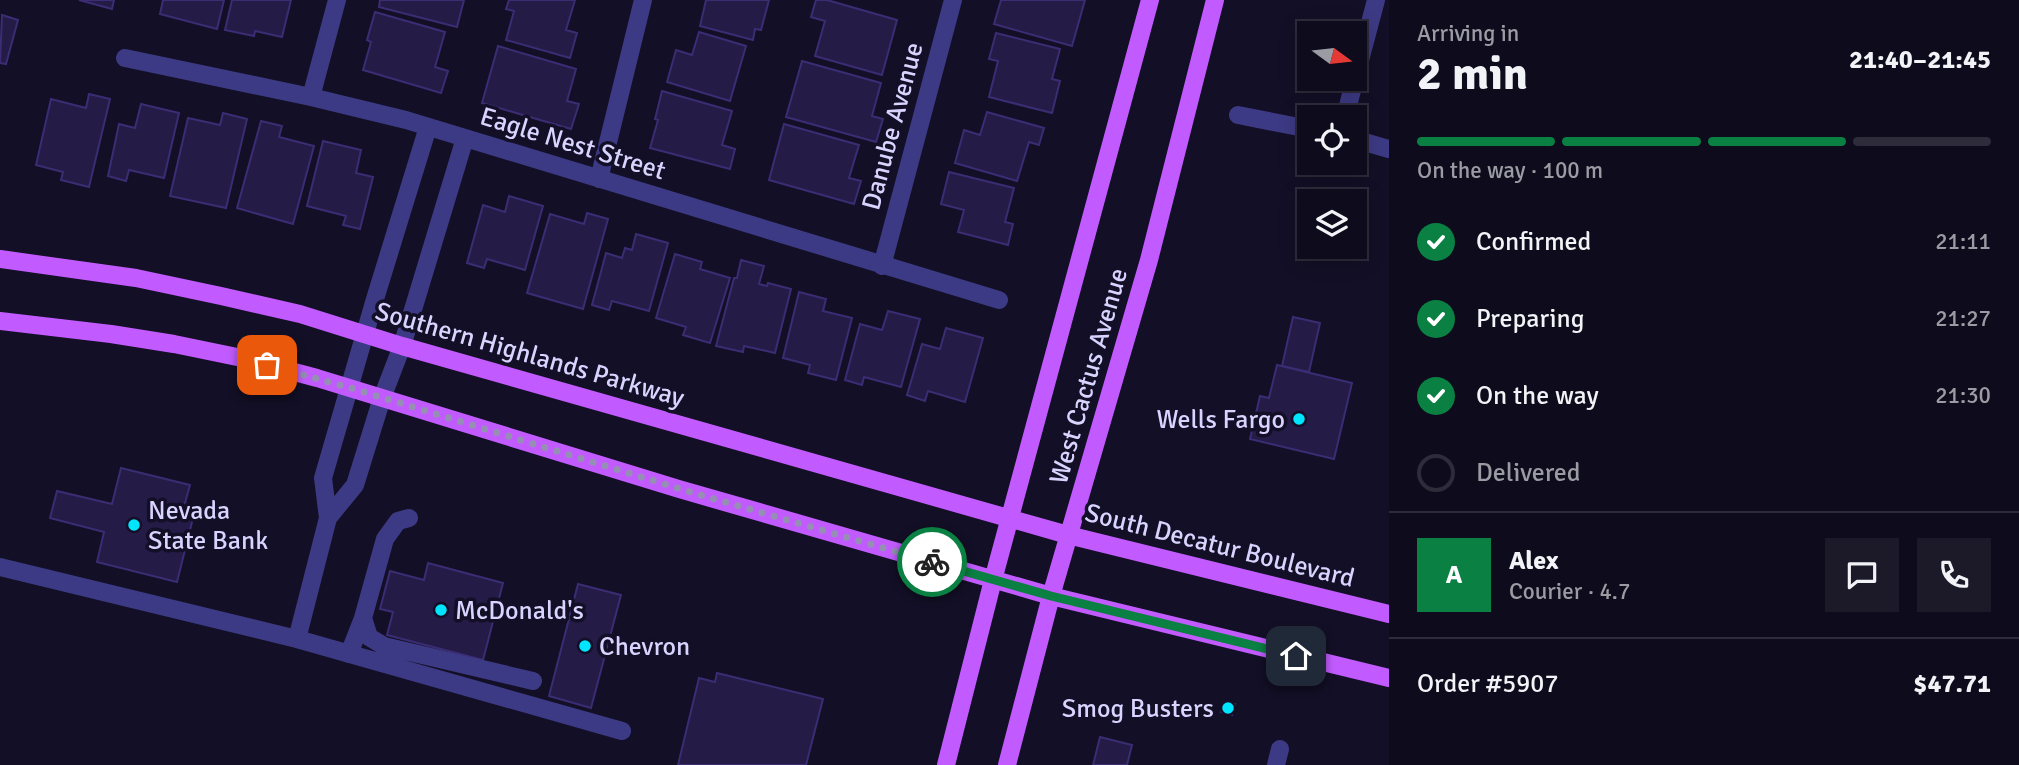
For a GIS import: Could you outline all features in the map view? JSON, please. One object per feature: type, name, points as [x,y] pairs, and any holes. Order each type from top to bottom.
[{"type":"main road","name":"West Cactus Avenue","points":[[946,765],[993,580],[1150,0]]},
{"type":"main road","name":"West Cactus Avenue","points":[[1007,765],[1068,535],[1149,260],[1215,0]]},
{"type":"main road","name":"Southern Highlands Parkway","points":[[0,260],[148,281],[300,314],[402,346],[1039,527]]},
{"type":"main road","points":[[0,321],[111,334],[242,358],[351,388],[691,493],[993,580],[1389,678]]},
{"type":"main road","name":"South Decatur Boulevard","points":[[1039,527],[1389,614]]},
{"type":"street","points":[[311,97],[337,0]]},
{"type":"street","points":[[599,179],[643,0]]},
{"type":"street","name":"Danube Avenue","points":[[882,266],[953,0]]},
{"type":"street","points":[[1348,105],[1376,0]]},
{"type":"street","name":"Eagle Nest Street","points":[[125,58],[311,97],[428,127],[999,300]]},
{"type":"street","points":[[1238,115],[1297,127]]},
{"type":"street","points":[[297,639],[328,518],[323,478],[428,127]]},
{"type":"street","points":[[328,518],[355,485],[382,398],[402,346],[465,138]]},
{"type":"street","points":[[1367,143],[1389,149]]},
{"type":"street","points":[[349,654],[363,618],[385,539],[398,521],[409,518]]},
{"type":"street","points":[[0,567],[297,639],[622,731]]},
{"type":"street","points":[[363,618],[369,637],[384,646],[533,681]]},
{"type":"building","points":[[79,0],[114,0],[112,9]]},
{"type":"building","points":[[163,0],[224,0],[217,29],[160,14]]},
{"type":"building","points":[[232,0],[291,0],[282,37],[255,31],[254,36],[225,30]]},
{"type":"building","points":[[380,0],[464,0],[457,27],[379,7]]},
{"type":"building","points":[[509,0],[575,0],[566,30],[577,33],[570,58],[506,40],[514,11],[506,9]]},
{"type":"building","points":[[706,0],[769,0],[761,30],[755,29],[753,40],[700,26]]},
{"type":"building","points":[[816,0],[827,0],[897,20],[882,75],[815,56],[825,21],[811,17]]},
{"type":"building","points":[[1001,0],[1085,0],[1072,46],[994,24]]},
{"type":"building","points":[[375,12],[445,32],[435,67],[448,71],[441,93],[363,70],[371,42],[367,40]]},
{"type":"building","points":[[2,15],[18,20],[6,64],[0,63]]},
{"type":"building","points":[[699,32],[746,46],[730,101],[667,82],[676,50],[692,55]]},
{"type":"building","points":[[996,33],[1060,49],[1052,79],[1060,81],[1052,113],[989,97],[998,61],[989,59]]},
{"type":"building","points":[[498,46],[576,69],[567,101],[579,104],[571,129],[482,103]]},
{"type":"building","points":[[802,61],[881,83],[872,116],[883,119],[876,142],[786,117]]},
{"type":"building","points":[[662,91],[732,111],[722,145],[735,149],[730,169],[650,148]]},
{"type":"building","points":[[89,94],[110,99],[89,187],[61,180],[63,172],[36,165],[51,99],[86,108]]},
{"type":"building","points":[[141,104],[179,113],[164,178],[129,170],[126,181],[108,176],[119,124],[135,128]]},
{"type":"building","points":[[987,112],[1044,128],[1039,145],[1029,142],[1017,181],[955,163],[964,130],[980,135]]},
{"type":"building","points":[[223,113],[247,119],[226,208],[170,196],[188,118],[220,125]]},
{"type":"building","points":[[261,121],[282,126],[279,137],[314,146],[293,224],[237,208]]},
{"type":"building","points":[[784,124],[859,145],[849,178],[861,181],[854,204],[769,180]]},
{"type":"building","points":[[323,141],[361,150],[356,173],[373,177],[360,229],[343,225],[346,216],[307,206]]},
{"type":"building","points":[[949,172],[1014,188],[1005,222],[1013,224],[1008,245],[958,232],[964,210],[941,204]]},
{"type":"building","points":[[509,196],[543,206],[525,270],[487,259],[484,268],[467,263],[483,205],[505,212]]},
{"type":"building","points":[[587,213],[608,219],[583,309],[527,293],[550,214],[584,224]]},
{"type":"building","points":[[636,234],[668,243],[649,311],[612,301],[609,310],[592,305],[606,253],[622,258],[625,248],[632,250]]},
{"type":"building","points":[[675,254],[702,262],[700,269],[730,278],[710,343],[683,335],[686,327],[656,318]]},
{"type":"building","points":[[741,260],[764,266],[759,284],[767,286],[768,283],[791,289],[775,353],[744,346],[743,352],[716,346]]},
{"type":"building","points":[[799,292],[826,299],[823,311],[852,318],[836,380],[808,373],[810,365],[783,358]]},
{"type":"building","points":[[888,311],[920,319],[901,387],[864,377],[862,385],[845,380],[860,324],[882,330]]},
{"type":"building","points":[[1293,317],[1320,323],[1309,372],[1282,366]]},
{"type":"building","points":[[946,328],[983,338],[965,402],[928,391],[925,401],[907,395],[922,344],[940,349]]},
{"type":"building","name":"Wells Fargo","points":[[1277,365],[1352,383],[1334,459],[1250,439],[1260,396],[1269,398]]},
{"type":"building","name":"Nevada State Bank","points":[[121,468],[190,485],[185,503],[196,506],[177,582],[97,562],[104,532],[50,518],[57,491],[112,504]]},
{"type":"building","name":"McDonald's","points":[[428,563],[503,583],[483,660],[387,635],[393,612],[380,609],[390,571],[424,580]]},
{"type":"building","name":"Chevron","points":[[578,584],[621,595],[591,708],[549,696]]},
{"type":"building","points":[[717,673],[823,699],[806,765],[678,765],[699,678],[715,682]]},
{"type":"building","name":"Smog Busters","points":[[1224,702],[1235,704],[1232,715],[1221,712]]},
{"type":"building","points":[[1100,737],[1132,745],[1127,765],[1093,765]]},
{"type":"way so far","points":[[267,365],[932,562]]},
{"type":"place","name":"Wells Fargo","points":[[1299,419]]},
{"type":"place","name":"Nevada State Bank","points":[[134,525]]},
{"type":"place","name":"McDonald's","points":[[441,610]]},
{"type":"place","name":"Chevron","points":[[585,646]]},
{"type":"place","name":"Smog Busters","points":[[1228,708]]},
{"type":"route","points":[[932,562],[1051,596],[1296,656]]}]
